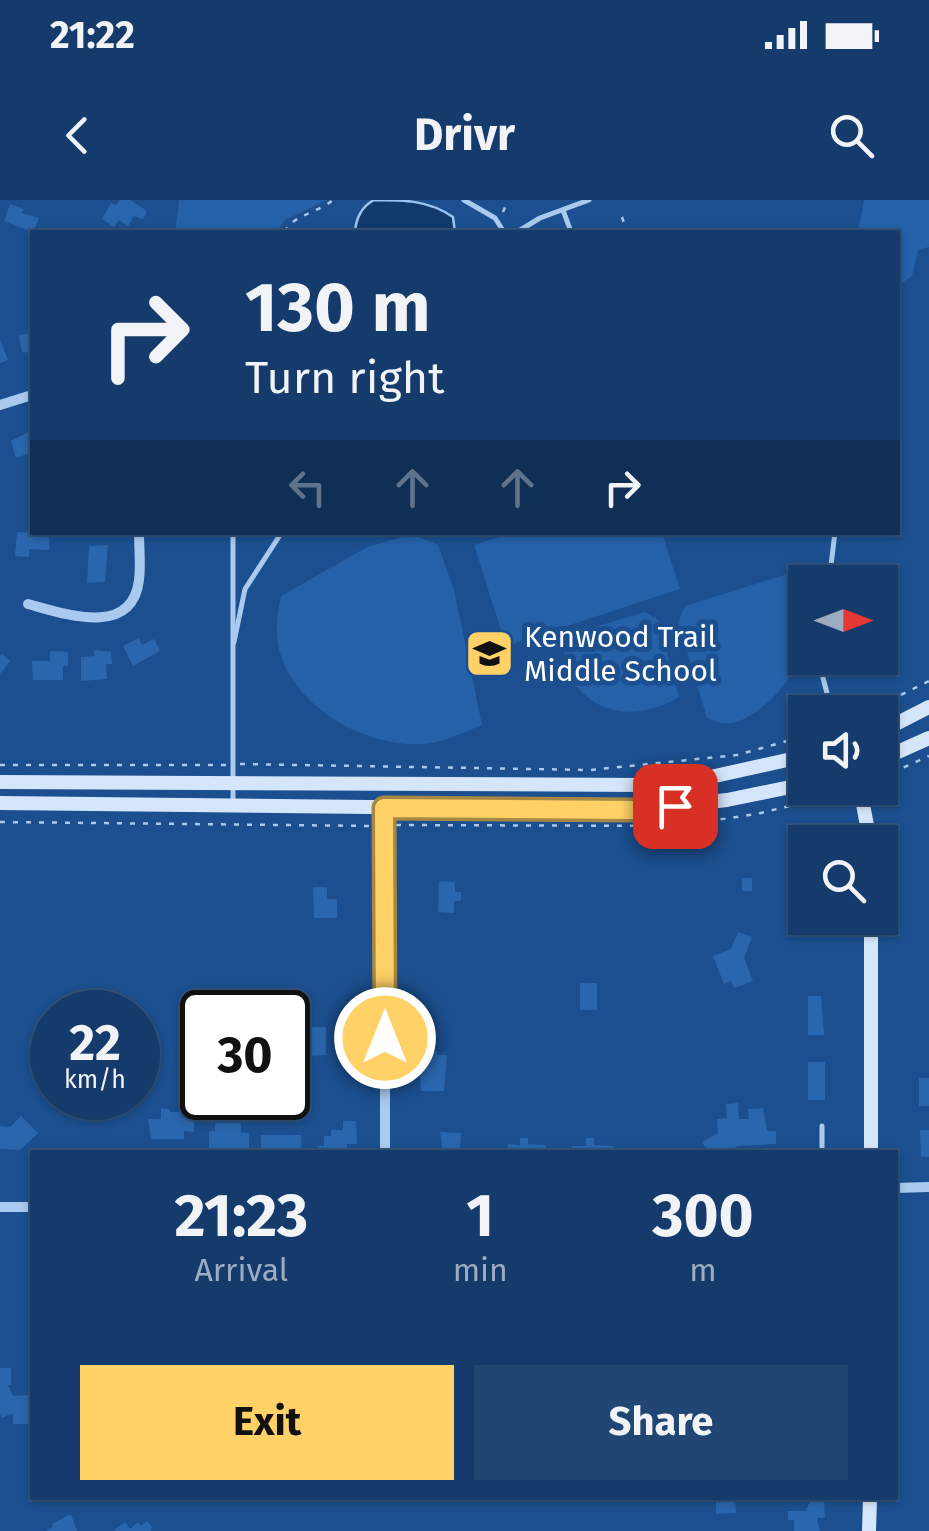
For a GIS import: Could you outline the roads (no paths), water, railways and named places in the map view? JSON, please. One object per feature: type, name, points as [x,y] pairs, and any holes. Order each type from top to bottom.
[{"type":"main road","points":[[898,723],[929,707]]},
{"type":"main road","points":[[898,752],[929,738]]},
{"type":"main road","points":[[0,782],[644,785],[725,776],[788,760]]},
{"type":"main road","points":[[0,804],[635,810],[727,800],[788,787]]},
{"type":"main road","points":[[870,1150],[871,935]]},
{"type":"main road","points":[[869,1531],[870,1500]]},
{"type":"street","points":[[0,405],[30,396]]},
{"type":"street","points":[[28,604],[80,618],[110,618],[122,611],[133,602],[139,581],[138,535]]},
{"type":"street","points":[[384,808],[385,1150]]},
{"type":"street","points":[[898,1188],[929,1187]]},
{"type":"street","points":[[0,1208],[30,1208]]},
{"type":"lane","points":[[464,200],[495,218],[503,230]]},
{"type":"lane","points":[[520,230],[589,200]]},
{"type":"lane","points":[[563,210],[570,230]]},
{"type":"lane","points":[[233,535],[233,806]]},
{"type":"lane","points":[[232,653],[245,589],[280,535]]},
{"type":"lane","points":[[831,565],[834,535]]},
{"type":"lane","points":[[822,1126],[822,1150]]},
{"type":"place","name":"Kenwood Trail Middle School","points":[[489,654]]}]
